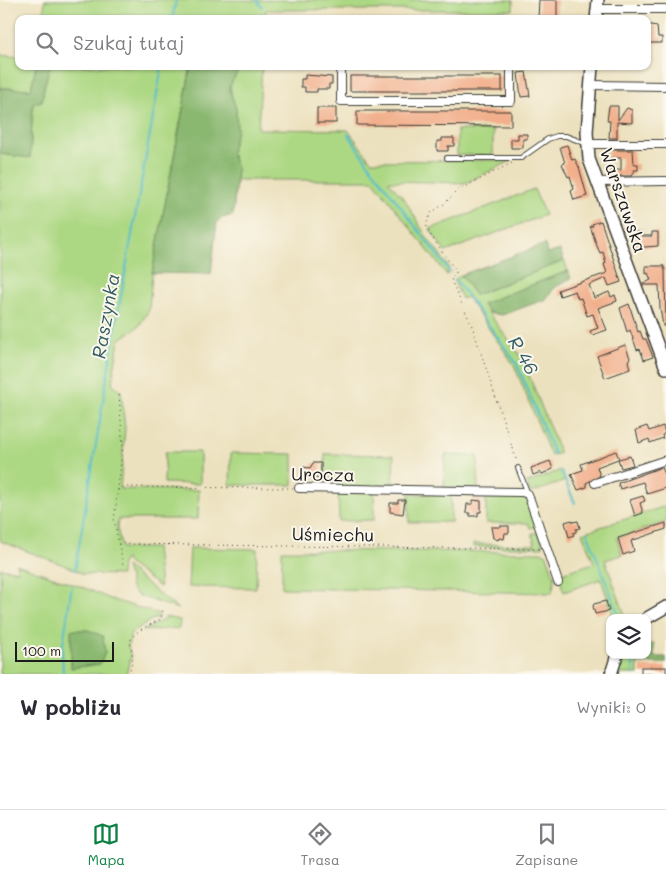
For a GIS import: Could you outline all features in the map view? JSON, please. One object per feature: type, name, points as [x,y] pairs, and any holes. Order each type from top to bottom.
[{"type":"street","points":[[597,9],[666,9]]},
{"type":"street","points":[[342,70],[341,101],[511,101],[511,70]]},
{"type":"street","name":"Warszawska","points":[[592,70],[587,144],[589,159],[666,368]]},
{"type":"street","points":[[591,85],[666,86]]},
{"type":"street","points":[[587,144],[666,144]]},
{"type":"street","points":[[597,182],[666,181]]},
{"type":"street","points":[[596,483],[666,460]]},
{"type":"street","name":"Urocza","points":[[299,488],[516,491],[528,494]]},
{"type":"street","points":[[528,494],[558,582]]},
{"type":"street","points":[[651,616],[666,607]]},
{"type":"street","points":[[611,674],[616,659]]},
{"type":"lane","points":[[447,158],[521,158],[548,139],[557,136],[566,136],[587,144]]},
{"type":"lane","points":[[518,468],[528,494]]},
{"type":"path","points":[[518,468],[472,326],[453,285],[451,278],[456,274],[456,271],[431,236],[426,224],[431,213],[444,204],[458,190],[521,158]]},
{"type":"path","points":[[119,395],[123,448],[114,520],[123,564]]},
{"type":"path","name":"Urocza","points":[[118,490],[123,487],[299,488]]},
{"type":"path","name":"Uśmiechu","points":[[118,544],[548,550]]},
{"type":"path","points":[[129,674],[133,658],[130,641],[140,630],[161,619],[163,610]]},
{"type":"green space","points":[[45,0],[513,0],[513,10],[266,10],[265,15],[43,15]]},
{"type":"green space","points":[[0,55],[15,57],[15,70],[35,70],[31,89],[0,88]]},
{"type":"green space","points":[[35,70],[49,70],[42,101],[33,103],[30,158],[0,154],[0,88],[31,89]]},
{"type":"green space","points":[[49,70],[190,70],[152,273],[149,310],[139,326],[119,340],[112,383],[121,391],[125,428],[120,489],[199,490],[198,519],[118,519],[117,528],[122,548],[156,548],[160,587],[125,559],[122,564],[121,575],[83,574],[0,541],[0,154],[30,157],[33,103],[42,101]]},
{"type":"green space","points":[[190,70],[236,70],[238,71],[229,88],[236,108],[237,129],[231,153],[237,168],[233,215],[217,221],[211,274],[152,273]]},
{"type":"green space","points":[[228,70],[262,70],[258,129],[348,130],[371,161],[513,160],[465,183],[388,181],[405,200],[426,236],[449,267],[447,275],[373,180],[236,180],[237,168],[231,153],[237,129]]},
{"type":"green space","points":[[457,130],[493,130],[493,155],[457,155]]},
{"type":"green space","points":[[534,189],[545,215],[445,252],[430,229]]},
{"type":"green space","points":[[545,244],[547,254],[560,250],[564,261],[475,295],[461,275]]},
{"type":"green space","points":[[564,261],[568,271],[482,304],[522,358],[560,453],[551,456],[514,365],[467,297],[462,299],[454,281],[461,275],[475,295]]},
{"type":"green space","points":[[568,271],[571,278],[554,288],[546,299],[502,315],[490,313],[482,304]]},
{"type":"green space","points":[[165,452],[200,452],[200,484],[164,483]]},
{"type":"green space","points":[[231,453],[293,454],[293,485],[230,485]]},
{"type":"green space","points":[[325,454],[394,455],[393,487],[325,487]]},
{"type":"green space","points":[[445,455],[478,456],[478,489],[444,488]]},
{"type":"green space","points":[[561,470],[565,481],[531,493],[527,483]]},
{"type":"green space","points":[[338,492],[374,492],[374,520],[339,521]]},
{"type":"green space","points":[[409,494],[451,494],[451,522],[409,522]]},
{"type":"green space","points":[[486,495],[524,496],[538,526],[530,528],[528,523],[486,523]]},
{"type":"green space","points":[[666,506],[666,522],[617,538],[622,555],[605,560],[625,614],[613,614],[601,579],[564,592],[558,574],[594,563],[582,533]]},
{"type":"green space","points":[[532,533],[539,533],[543,547],[473,547],[473,544],[535,545]]},
{"type":"green space","points":[[190,548],[257,549],[256,588],[188,587]]},
{"type":"green space","points":[[282,550],[541,552],[547,555],[555,578],[552,593],[282,588]]},
{"type":"green space","points":[[16,564],[110,599],[159,614],[157,619],[153,619],[131,633],[128,646],[131,657],[126,674],[0,674],[0,568],[18,571]]},
{"type":"green space","points":[[126,567],[178,609],[137,595],[130,587],[130,575],[128,575]]},
{"type":"green space","points":[[165,617],[180,620],[179,628],[143,631],[164,619]]},
{"type":"green space","points":[[71,630],[88,630],[103,636],[105,653],[100,664],[71,668]]},
{"type":"green space","points":[[651,644],[654,644],[654,657],[666,657],[666,663],[638,663],[638,659],[651,659]]},
{"type":"green space","points":[[622,659],[637,659],[638,674],[617,674]]},
{"type":"building","points":[[539,0],[557,0],[557,15],[538,15]]},
{"type":"building","points":[[651,25],[657,26],[658,37],[662,37],[662,43],[651,43]]},
{"type":"building","points":[[526,72],[530,96],[521,97],[518,73]]},
{"type":"building","points":[[305,75],[332,77],[332,84],[329,84],[329,89],[305,92],[305,87],[301,87],[301,79],[305,79]]},
{"type":"building","points":[[350,76],[502,76],[502,91],[350,91]]},
{"type":"building","points":[[609,106],[618,106],[618,120],[627,108],[632,110],[632,123],[617,122],[617,138],[609,138],[610,121],[607,121]]},
{"type":"building","points":[[317,108],[336,108],[336,123],[317,123]]},
{"type":"building","points":[[357,111],[511,111],[511,126],[357,125]]},
{"type":"building","points":[[518,134],[527,134],[527,139],[523,139],[523,148],[511,148],[511,139],[518,139]]},
{"type":"building","points":[[442,138],[454,138],[454,146],[448,146],[448,151],[437,151],[437,141],[442,141]]},
{"type":"building","points":[[567,145],[572,160],[575,159],[579,167],[587,196],[574,200],[571,191],[574,189],[570,176],[568,177],[562,164],[565,163],[560,147]]},
{"type":"building","points":[[608,150],[633,150],[634,164],[638,164],[638,170],[634,170],[632,176],[611,176],[611,170],[621,170],[621,158],[608,158]]},
{"type":"building","points":[[601,221],[621,282],[609,286],[606,278],[589,285],[594,298],[609,292],[611,297],[615,295],[617,301],[598,308],[607,330],[592,335],[590,331],[598,328],[593,314],[587,316],[581,298],[578,299],[575,291],[560,296],[558,290],[607,273],[603,252],[600,253],[590,226]]},
{"type":"building","points":[[632,232],[642,232],[642,236],[652,236],[652,232],[658,232],[658,246],[632,248]]},
{"type":"building","points":[[646,266],[664,266],[665,269],[666,326],[663,326],[659,285],[643,285],[651,280],[648,273],[646,274]]},
{"type":"building","points":[[629,304],[638,332],[640,331],[643,339],[646,339],[653,357],[644,360],[640,349],[637,350],[630,330],[627,332],[620,308]]},
{"type":"building","points":[[625,345],[630,358],[628,361],[630,369],[605,378],[597,356]]},
{"type":"building","points":[[647,426],[649,431],[663,426],[665,433],[662,435],[663,438],[650,443],[649,439],[639,443],[636,430]]},
{"type":"building","points":[[616,451],[619,459],[630,456],[633,465],[621,468],[618,459],[597,467],[600,476],[586,483],[587,487],[578,490],[571,474],[583,470],[581,464]]},
{"type":"building","points":[[550,461],[553,469],[542,474],[541,472],[533,475],[531,468]]},
{"type":"building","points":[[313,463],[321,463],[321,479],[303,476],[303,467],[310,468]]},
{"type":"building","points":[[662,467],[666,475],[666,488],[647,494],[643,482],[620,489],[618,483]]},
{"type":"building","points":[[643,496],[645,501],[640,503],[643,513],[635,516],[630,500]]},
{"type":"building","points":[[398,500],[405,500],[403,514],[390,512],[390,503],[398,503]]},
{"type":"building","points":[[473,500],[481,501],[481,512],[478,512],[478,516],[470,516],[470,513],[466,513],[467,504],[473,504]]},
{"type":"building","points":[[572,520],[573,522],[578,521],[580,528],[576,529],[576,532],[573,533],[574,535],[569,537],[565,522]]},
{"type":"building","points":[[666,523],[666,529],[631,541],[634,551],[623,555],[618,538]]},
{"type":"building","points":[[509,526],[509,533],[505,533],[504,539],[499,538],[498,540],[493,538],[491,527]]},
{"type":"building","points":[[606,601],[609,611],[595,614],[594,604]]},
{"type":"building","points":[[641,667],[666,667],[666,674],[641,674]]},
{"type":"waterway","name":"Raszynka","points":[[173,15],[176,0]]},
{"type":"waterway","name":"R 46","points":[[257,0],[262,7]]},
{"type":"waterway","name":"Raszynka","points":[[75,570],[161,70]]},
{"type":"waterway","name":"R 46","points":[[348,134],[450,272]]},
{"type":"waterway","name":"R 46","points":[[455,279],[517,364],[554,454]]},
{"type":"waterway","name":"R 46","points":[[561,471],[575,503]]},
{"type":"waterway","name":"R 46","points":[[587,532],[618,614]]},
{"type":"waterway","name":"Raszynka","points":[[63,674],[62,651],[72,585]]},
{"type":"waterway","name":"R 46","points":[[633,659],[633,674]]}]
